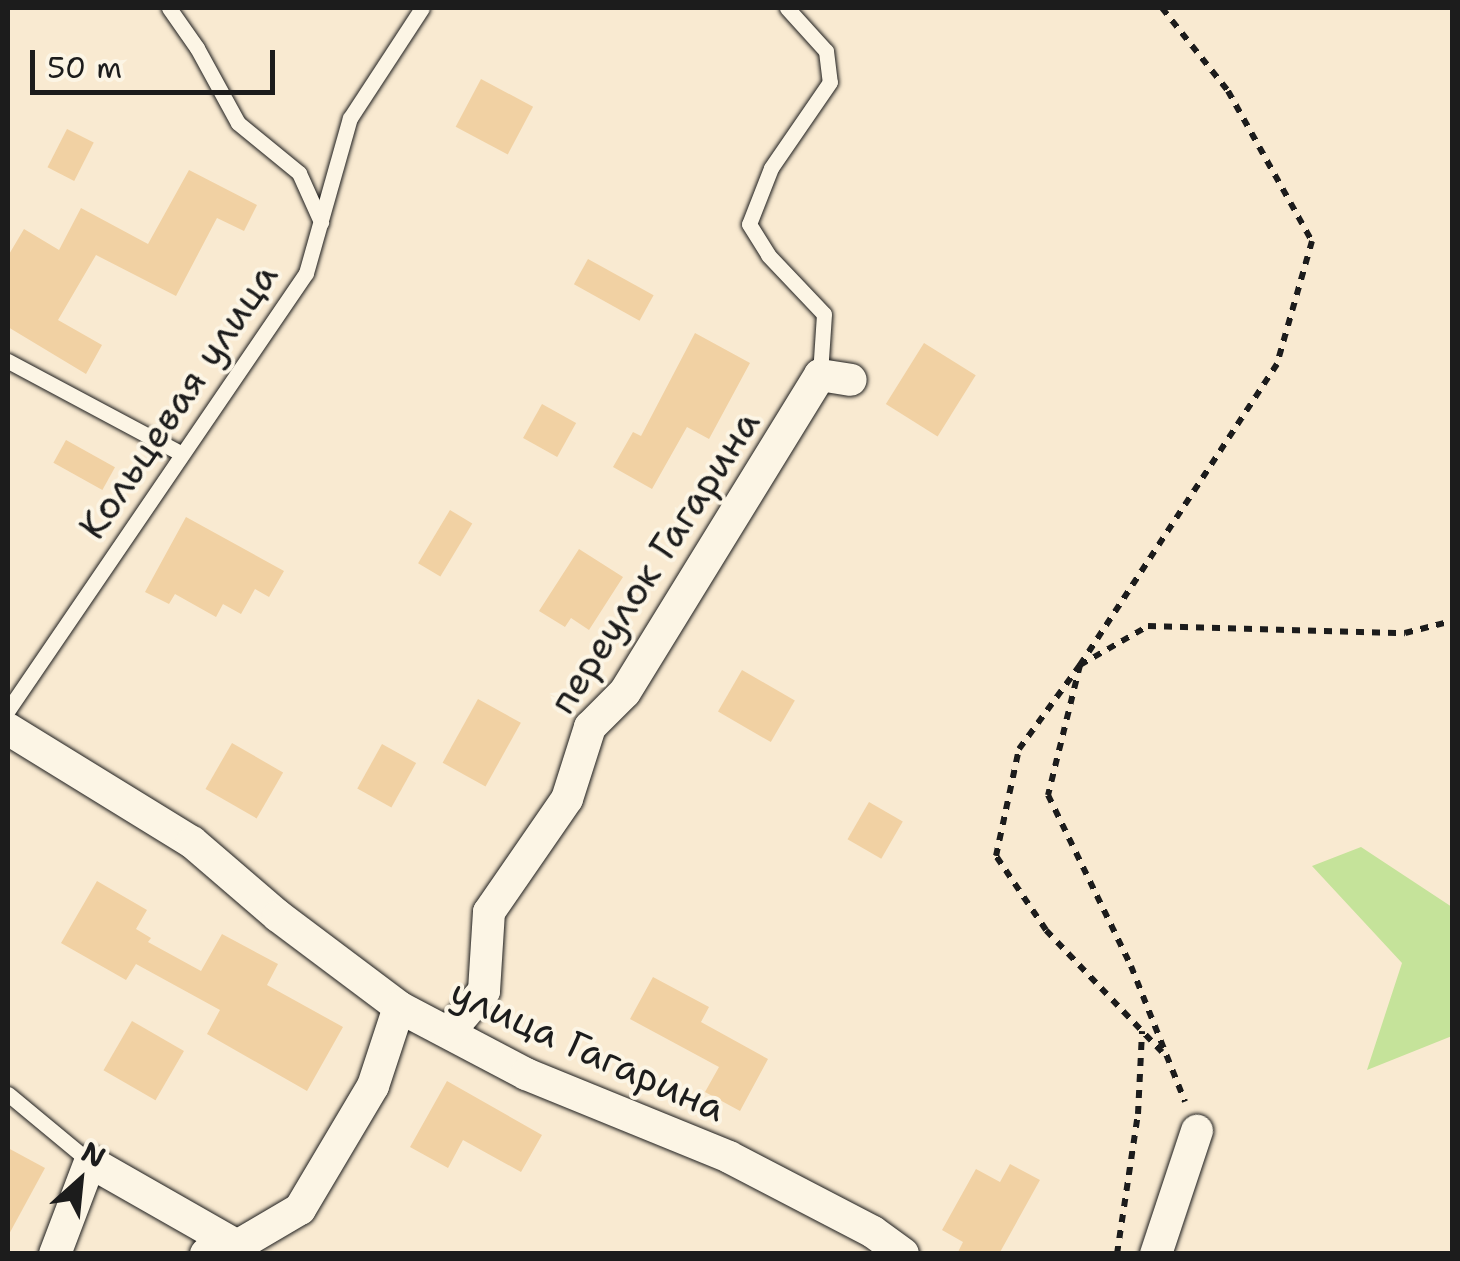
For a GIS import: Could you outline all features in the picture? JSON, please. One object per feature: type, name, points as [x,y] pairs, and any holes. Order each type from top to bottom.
[{"type":"street","name":"переулок Гагарина","points":[[449,1032],[484,991],[490,912],[567,799],[590,727],[625,692],[835,378]]},
{"type":"street","name":"улица Гагарина","points":[[8,728],[192,842],[278,916],[400,1007],[526,1074],[730,1158],[873,1232],[903,1254]]},
{"type":"street","points":[[55,1254],[90,1162],[231,1251],[300,1209],[373,1086],[400,1007]]},
{"type":"street","points":[[1156,1254],[1197,1131]]},
{"type":"lane","points":[[168,8],[198,48],[238,123],[299,172],[320,222]]},
{"type":"lane","name":"Кольцевая улица","points":[[8,710],[306,273],[350,118],[422,8]]},
{"type":"lane","points":[[788,8],[826,52],[830,82],[771,168],[748,224],[768,255],[824,314],[835,378]]},
{"type":"lane","points":[[8,362],[180,454]]},
{"type":"lane","points":[[8,1094],[90,1162]]},
{"type":"path","points":[[1162,8],[1228,92],[1312,240],[1278,364],[1019,750],[996,856],[1046,930],[1166,1056]]},
{"type":"path","points":[[1197,1131],[1131,966],[1048,795],[1080,664],[1148,626],[1404,634],[1452,620]]},
{"type":"path","points":[[1117,1254],[1138,1114],[1142,1030]]},
{"type":"green space","points":[[1361,847],[1452,907],[1452,1036],[1367,1070],[1402,963],[1312,866]]},
{"type":"building","points":[[481,79],[533,107],[508,154],[456,127]]},
{"type":"building","points":[[67,129],[94,143],[74,181],[47,167]]},
{"type":"building","points":[[189,170],[257,205],[244,231],[217,218],[176,296],[96,255],[58,320],[102,345],[86,374],[8,327],[8,256],[24,229],[59,250],[81,208],[148,244]]},
{"type":"building","points":[[588,259],[654,295],[640,321],[574,284]]},
{"type":"building","points":[[695,333],[750,363],[709,439],[687,427],[652,489],[613,467],[633,432],[641,436]]},
{"type":"building","points":[[924,343],[976,375],[938,436],[886,404]]},
{"type":"building","points":[[542,404],[576,423],[557,457],[523,438]]},
{"type":"building","points":[[66,440],[115,467],[102,490],[53,463]]},
{"type":"building","points":[[450,510],[472,523],[440,577],[418,563]]},
{"type":"building","points":[[186,517],[284,571],[269,597],[255,589],[241,614],[223,604],[216,617],[175,594],[169,604],[145,592]]},
{"type":"building","points":[[579,549],[623,577],[589,630],[571,618],[565,627],[539,611]]},
{"type":"building","points":[[742,670],[795,700],[771,742],[718,712]]},
{"type":"building","points":[[478,699],[521,723],[485,787],[443,763]]},
{"type":"building","points":[[232,743],[283,772],[257,818],[206,789]]},
{"type":"building","points":[[382,744],[416,763],[391,808],[357,789]]},
{"type":"building","points":[[869,802],[903,822],[881,859],[848,839]]},
{"type":"building","points":[[97,881],[147,910],[136,929],[151,938],[148,942],[201,971],[222,934],[278,964],[267,985],[343,1027],[307,1091],[207,1034],[220,1010],[136,964],[126,980],[61,943]]},
{"type":"building","points":[[653,977],[709,1007],[701,1022],[768,1059],[740,1111],[705,1092],[719,1067],[630,1019]]},
{"type":"building","points":[[132,1021],[184,1051],[155,1100],[104,1070]]},
{"type":"building","points":[[447,1081],[542,1135],[521,1172],[463,1140],[448,1168],[410,1147]]},
{"type":"building","points":[[8,1148],[45,1168],[8,1236]]},
{"type":"building","points":[[1010,1164],[1040,1180],[999,1254],[957,1254],[963,1242],[942,1230],[976,1169],[1000,1182]]}]
